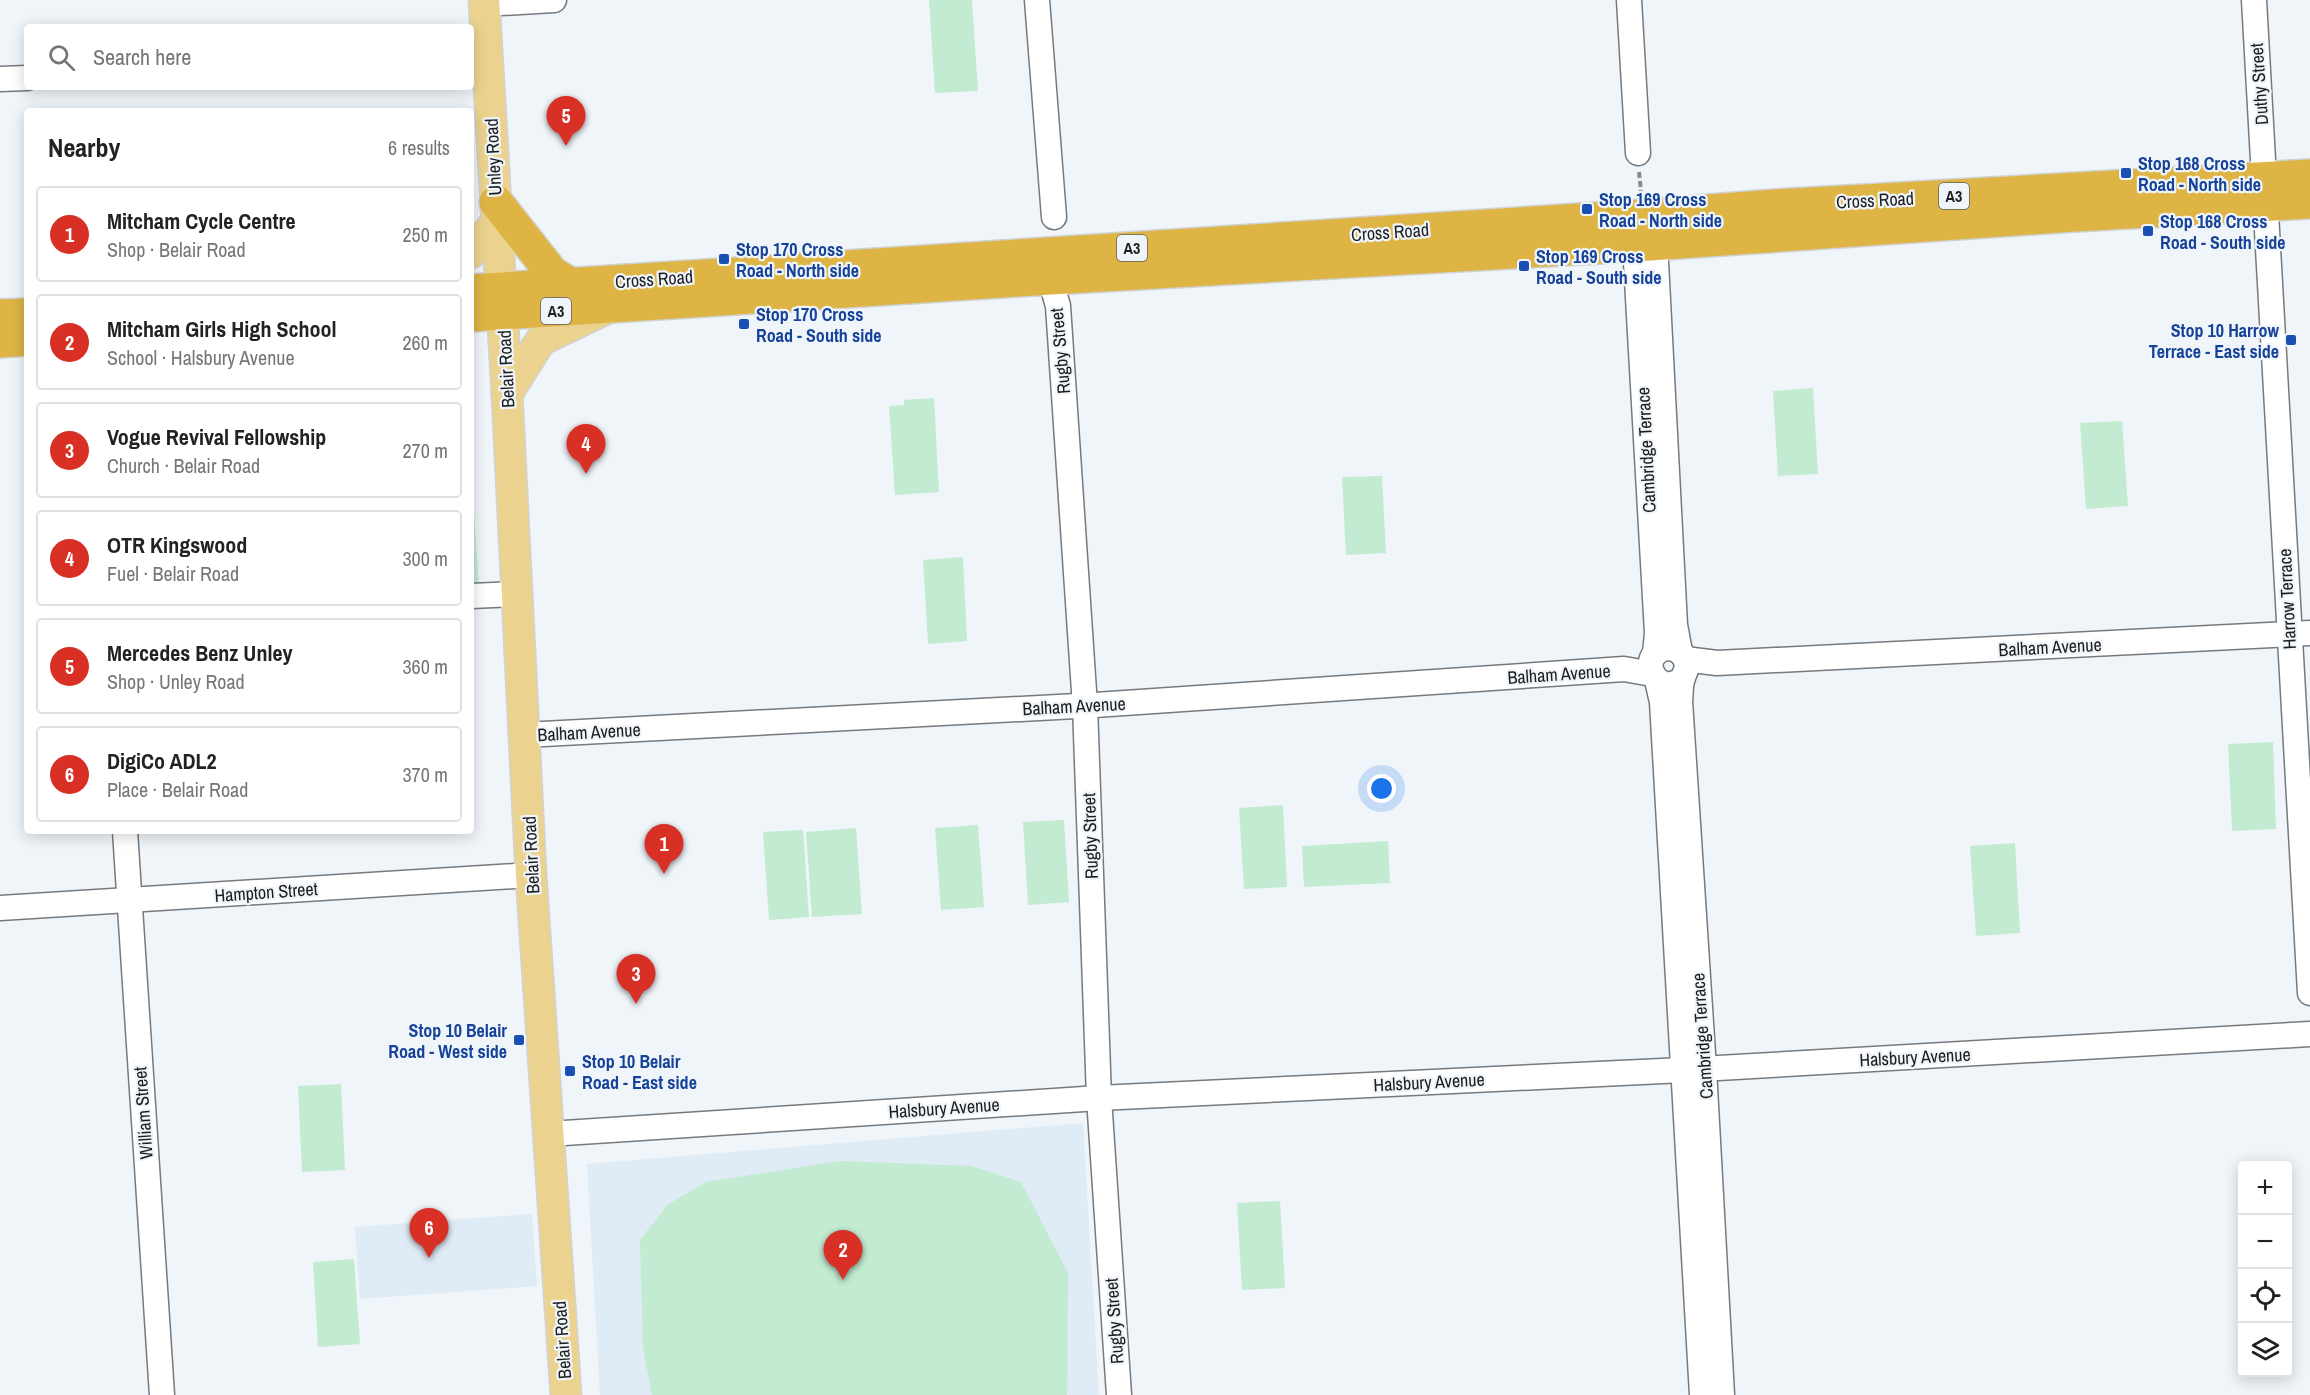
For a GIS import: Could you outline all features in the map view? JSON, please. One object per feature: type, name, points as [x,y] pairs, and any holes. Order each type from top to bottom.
[{"type":"highway","name":"Cross Road","points":[[2266,191],[2310,176]]},
{"type":"highway","name":"Cross Road","points":[[486,302],[609,308],[1644,235],[1775,206],[2266,191],[2310,202]]},
{"type":"highway","points":[[496,212],[552,273],[570,284]]},
{"type":"highway","name":"Cross Road","points":[[486,302],[570,284],[1644,235]]},
{"type":"highway","points":[[0,316],[24,315]]},
{"type":"highway","points":[[0,341],[24,339]]},
{"type":"main road","name":"Unley Road","points":[[484,2],[478,47],[496,212],[486,302]]},
{"type":"main road","points":[[474,248],[496,212]]},
{"type":"main road","name":"Belair Road","points":[[486,302],[507,394],[531,875],[566,1395]]},
{"type":"main road","points":[[507,394],[541,340],[609,308]]},
{"type":"street","points":[[484,2],[554,0]]},
{"type":"street","points":[[1037,0],[1054,217]]},
{"type":"street","points":[[1629,0],[1638,153]]},
{"type":"street","name":"Duthy Street","points":[[2254,0],[2266,191]]},
{"type":"street","points":[[0,80],[24,78]]},
{"type":"street","name":"Harrow Terrace","points":[[2266,191],[2299,634],[2310,993]]},
{"type":"street","name":"Cambridge Terrace","points":[[1644,235],[1664,589],[1675,625],[1683,665],[1678,808],[1681,865],[1709,1336],[1722,1395]]},
{"type":"street","name":"Rugby Street","points":[[1050,278],[1058,306],[1085,706],[1099,1098],[1119,1395]]},
{"type":"street","name":"Cambridge Terrace","points":[[1664,589],[1654,667],[1662,702],[1678,808]]},
{"type":"street","points":[[474,596],[517,594]]},
{"type":"street","name":"Balham Avenue","points":[[1683,665],[2299,634]]},
{"type":"street","points":[[1670,648],[1683,665],[1673,684],[1668,684],[1654,667],[1659,651],[1670,648]]},
{"type":"street","name":"Balham Avenue","points":[[524,735],[1085,706],[1654,667]]},
{"type":"street","name":"William Street","points":[[124,834],[162,1395]]},
{"type":"street","name":"Hampton Street","points":[[0,908],[531,875]]},
{"type":"street","name":"Halsbury Avenue","points":[[549,1134],[1099,1098],[1694,1069],[2310,1034]]},
{"type":"street","name":"Cambridge Terrace","points":[[1702,1395],[1709,1336]]},
{"type":"path","points":[[1638,153],[1644,235]]},
{"type":"shaded area","points":[[1083,1123],[1099,1395],[600,1395],[587,1164]]},
{"type":"shaded area","points":[[532,1214],[537,1286],[360,1299],[355,1227]]},
{"type":"green space","points":[[929,0],[972,0],[978,91],[935,93]]},
{"type":"green space","points":[[1813,388],[1818,474],[1778,476],[1773,391]]},
{"type":"green space","points":[[934,398],[939,492],[895,495],[889,406],[904,405],[904,400]]},
{"type":"green space","points":[[2122,421],[2128,506],[2086,509],[2080,423]]},
{"type":"green space","points":[[1382,476],[1386,553],[1346,555],[1342,477]]},
{"type":"green space","points":[[474,512],[479,587],[474,588]]},
{"type":"green space","points":[[963,557],[967,641],[928,644],[923,560]]},
{"type":"green space","points":[[2273,742],[2276,829],[2232,831],[2228,744]]},
{"type":"green space","points":[[1283,805],[1287,887],[1244,889],[1239,808]]},
{"type":"green space","points":[[1064,820],[1069,902],[1028,905],[1023,822]]},
{"type":"green space","points":[[978,825],[984,907],[941,910],[935,828]]},
{"type":"green space","points":[[856,828],[862,914],[812,917],[806,832]]},
{"type":"green space","points":[[803,830],[809,917],[769,920],[763,832]]},
{"type":"green space","points":[[1388,841],[1390,883],[1304,887],[1302,846]]},
{"type":"green space","points":[[2015,843],[2020,933],[1976,936],[1970,846]]},
{"type":"green space","points":[[341,1084],[345,1170],[302,1172],[298,1086]]},
{"type":"green space","points":[[840,1161],[971,1166],[1021,1182],[1068,1273],[1067,1395],[652,1395],[643,1349],[640,1240],[667,1205],[706,1182]]},
{"type":"green space","points":[[1280,1201],[1285,1288],[1242,1290],[1237,1203]]},
{"type":"green space","points":[[354,1259],[360,1344],[318,1347],[313,1262]]},
{"type":"place","name":"Mercedes Benz Unley","points":[[566,146]]},
{"type":"place","name":"Stop 168 Cross Road - North side","points":[[2126,173]]},
{"type":"place","name":"Stop 169 Cross Road - North side","points":[[1587,209]]},
{"type":"place","name":"Stop 168 Cross Road - South side","points":[[2148,231]]},
{"type":"place","name":"Stop 170 Cross Road - North side","points":[[724,259]]},
{"type":"place","name":"Stop 169 Cross Road - South side","points":[[1524,266]]},
{"type":"place","name":"Stop 170 Cross Road - South side","points":[[744,324]]},
{"type":"place","name":"Stop 10 Harrow Terrace - East side","points":[[2291,340]]},
{"type":"place","name":"OTR Kingswood","points":[[586,474]]},
{"type":"place","name":"Mitcham Cycle Centre","points":[[664,874]]},
{"type":"place","name":"Vogue Revival Fellowship","points":[[636,1004]]},
{"type":"place","name":"Stop 10 Belair Road - West side","points":[[519,1040]]},
{"type":"place","name":"Stop 10 Belair Road - East side","points":[[570,1071]]},
{"type":"place","name":"DigiCo ADL2","points":[[429,1258]]},
{"type":"place","name":"Mitcham Girls High School","points":[[843,1280]]}]
